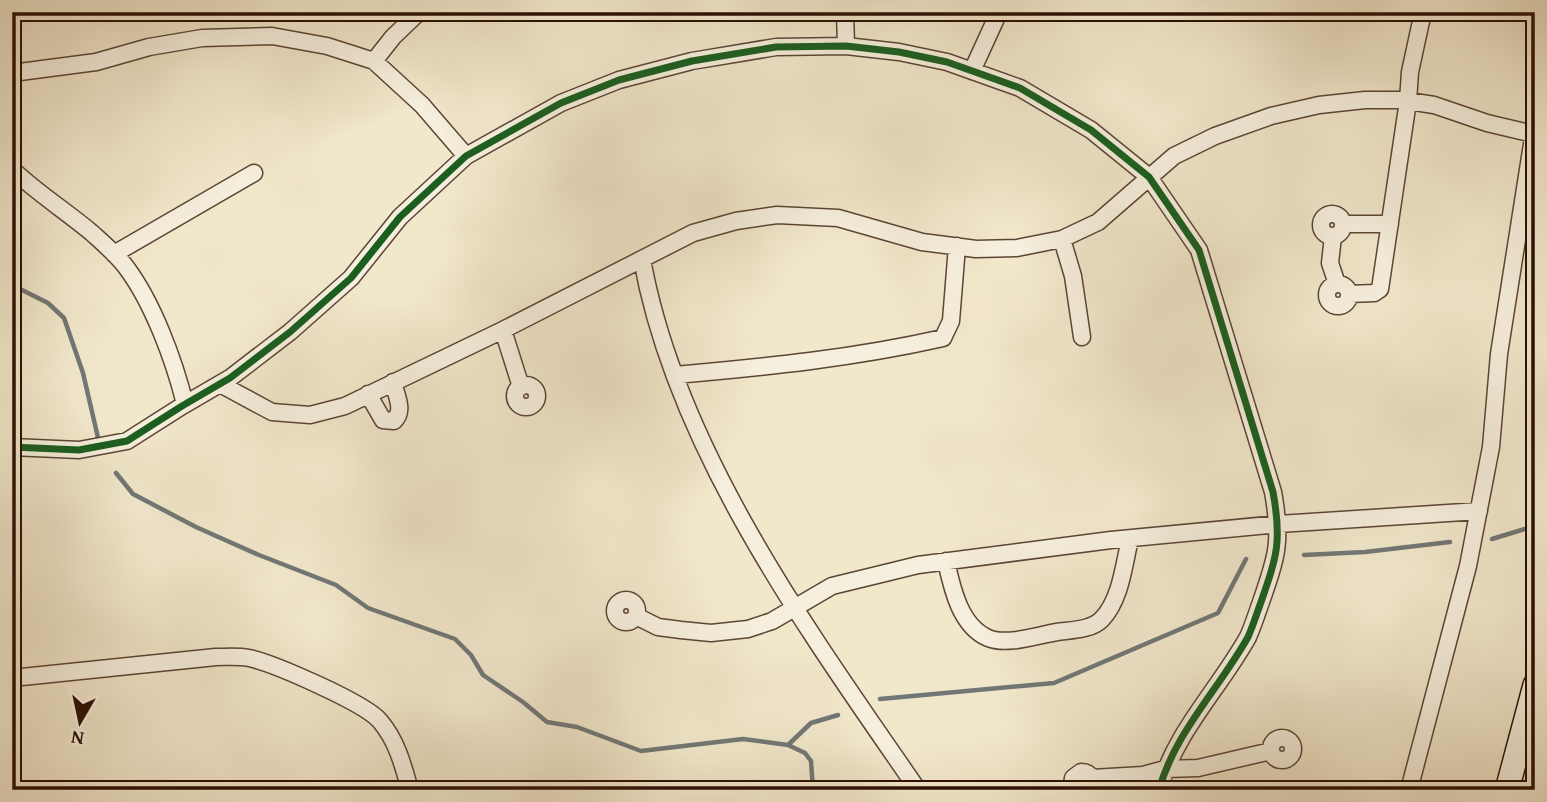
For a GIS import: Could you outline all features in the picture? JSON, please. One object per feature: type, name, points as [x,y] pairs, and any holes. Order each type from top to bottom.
[{"type":"main road","points":[[1507,790],[1535,685]]},
{"type":"street","points":[[374,61],[387,43],[419,12]]},
{"type":"street","points":[[845,12],[846,46]]},
{"type":"street","points":[[972,71],[999,12]]},
{"type":"street","points":[[1390,224],[1338,230],[1330,263],[1343,289],[1374,293],[1380,289],[1390,224],[1408,101],[1410,72],[1423,12]]},
{"type":"street","points":[[12,73],[96,62],[149,47],[202,38],[272,36],[327,46],[374,61],[422,105],[466,156]]},
{"type":"street","points":[[12,447],[79,450],[127,441],[220,384],[290,332],[351,278],[400,217],[466,156],[561,103],[620,80],[692,61],[776,47],[846,46],[899,52],[947,62],[1020,88],[1079,123],[1149,177],[1199,250],[1273,492],[1279,524],[1277,558],[1248,636],[1192,721],[1165,769],[1159,790]]},
{"type":"street","points":[[220,384],[272,412],[310,415],[345,406],[503,330],[693,233],[736,221],[777,215],[838,218],[922,242],[976,249],[1017,248],[1062,239],[1098,222],[1174,156],[1215,136],[1271,116],[1330,104],[1365,100],[1408,101],[1434,105],[1487,123],[1534,129],[1499,354],[1491,447],[1479,511],[1468,566],[1409,790]]},
{"type":"street","points":[[12,170],[91,233],[125,266],[161,332],[186,404]]},
{"type":"street","points":[[114,254],[254,173]]},
{"type":"street","points":[[1062,239],[1073,276],[1082,337]]},
{"type":"street","points":[[675,375],[804,363],[889,350],[943,338],[951,321],[957,246]]},
{"type":"street","points":[[642,259],[649,297],[675,375],[698,432],[729,494],[794,607],[918,790]]},
{"type":"street","points":[[503,330],[521,387]]},
{"type":"street","points":[[368,394],[383,420],[394,421],[400,410],[393,382]]},
{"type":"street","points":[[636,616],[658,627],[711,633],[748,629],[772,621],[832,586],[918,565],[1279,524],[1479,511]]},
{"type":"street","points":[[946,561],[952,591],[968,622],[988,638],[1007,640],[1087,627],[1101,621],[1111,607],[1130,539]]},
{"type":"street","points":[[12,678],[216,657],[250,658],[343,696],[379,719],[394,740],[410,790]]},
{"type":"street","points":[[1075,790],[1072,781],[1078,773],[1084,772],[1091,784],[1165,769],[1198,768],[1271,751]]},
{"type":"waterway","points":[[12,285],[48,303],[64,318],[83,373],[99,442]]},
{"type":"waterway","points":[[116,473],[133,494],[196,527],[336,585],[368,608],[455,639],[471,655],[483,675],[547,722],[577,727],[641,751],[743,739],[788,745],[805,753],[811,761],[813,790]]},
{"type":"waterway","points":[[1492,539],[1535,526]]},
{"type":"waterway","points":[[1304,555],[1365,552],[1450,542]]},
{"type":"waterway","points":[[880,699],[1054,683],[1218,613],[1246,559]]},
{"type":"waterway","points":[[788,745],[811,723],[838,715]]},
{"type":"cycle path","points":[[12,447],[79,450],[127,441],[230,378],[290,332],[351,278],[400,217],[466,156],[561,103],[619,80],[692,61],[776,47],[846,46],[899,52],[947,62],[1020,88],[1091,130],[1149,177],[1199,250],[1273,492],[1277,523],[1276,548],[1271,572],[1252,628],[1237,656],[1176,749],[1159,790]]}]
